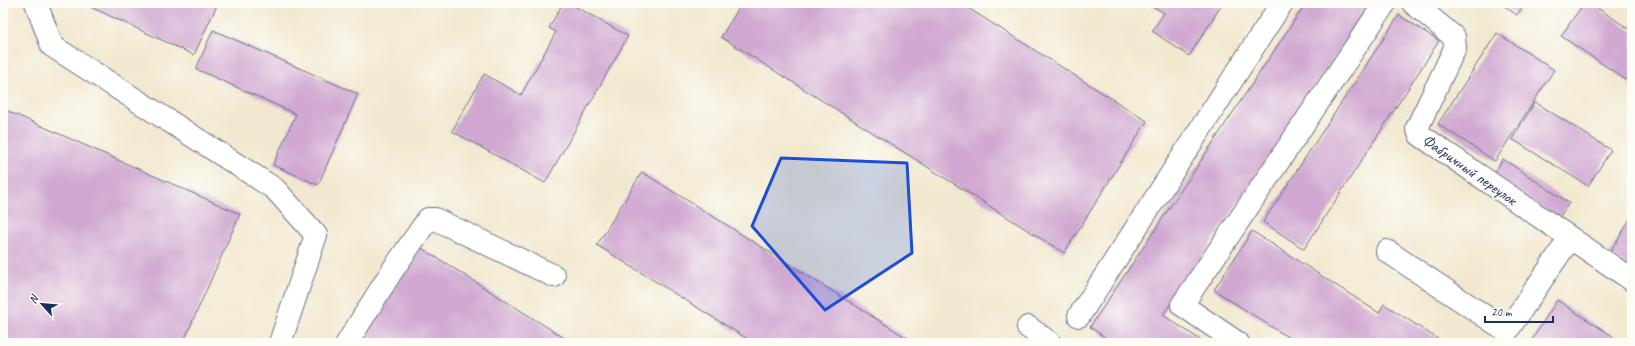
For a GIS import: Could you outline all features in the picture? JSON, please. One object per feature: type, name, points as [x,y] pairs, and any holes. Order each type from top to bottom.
[{"type":"street","points":[[36,3],[52,46],[275,189],[316,235],[280,343]]},
{"type":"street","points":[[1079,316],[1282,3]]},
{"type":"street","points":[[1238,343],[1182,304],[1385,3]]},
{"type":"street","name":"Фабричный переулок","points":[[1413,3],[1454,37],[1455,48],[1417,128],[1420,136],[1632,280]]},
{"type":"street","points":[[347,343],[392,271],[428,219],[435,219],[554,276]]},
{"type":"street","points":[[1387,251],[1507,331],[1570,238]]},
{"type":"street","points":[[1028,327],[1050,343]]},
{"type":"highlighted area","points":[[781,158],[907,163],[912,253],[825,310],[752,226]]},
{"type":"building","points":[[82,3],[218,3],[194,55]]},
{"type":"building","points":[[563,3],[569,3],[628,36],[545,183],[452,131],[484,74],[521,95],[556,32],[549,28]]},
{"type":"building","points":[[742,3],[960,3],[1147,121],[1064,253],[721,37]]},
{"type":"building","points":[[1148,3],[1223,3],[1189,56],[1152,31],[1164,13]]},
{"type":"building","points":[[1306,3],[1371,3],[1163,315],[1205,343],[1113,343],[1090,327]]},
{"type":"building","points":[[1500,3],[1525,3],[1517,15]]},
{"type":"building","points":[[1584,3],[1590,3],[1632,31],[1632,84],[1561,36]]},
{"type":"building","points":[[1399,15],[1439,41],[1304,249],[1263,222]]},
{"type":"building","points":[[213,30],[358,94],[318,185],[273,165],[296,114],[196,69]]},
{"type":"building","points":[[1497,33],[1554,70],[1495,161],[1438,124]]},
{"type":"building","points":[[1535,102],[1611,150],[1588,186],[1512,139]]},
{"type":"building","points":[[3,109],[240,214],[183,343],[3,343]]},
{"type":"building","points":[[1503,159],[1569,203],[1558,219],[1493,175]]},
{"type":"building","points":[[642,172],[915,343],[754,343],[597,245]]},
{"type":"building","points":[[1632,216],[1632,268],[1609,254]]},
{"type":"building","points":[[1252,231],[1379,313],[1384,304],[1444,343],[1297,343],[1214,290]]},
{"type":"building","points":[[420,247],[572,343],[360,343]]},
{"type":"building","points":[[1557,300],[1614,337],[1610,343],[1530,343]]}]
